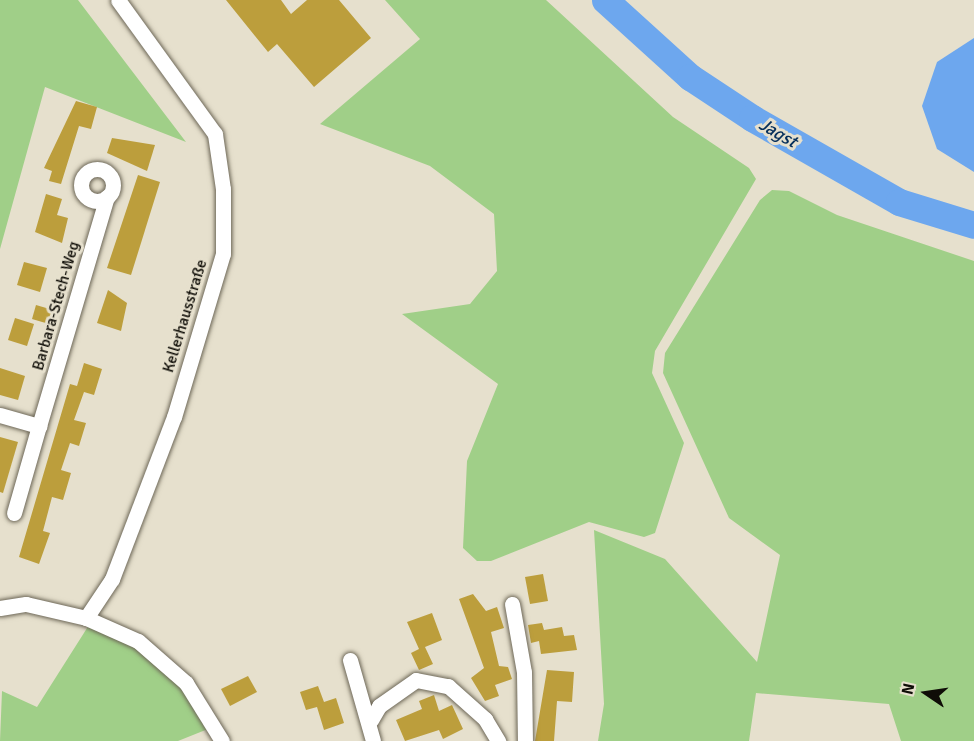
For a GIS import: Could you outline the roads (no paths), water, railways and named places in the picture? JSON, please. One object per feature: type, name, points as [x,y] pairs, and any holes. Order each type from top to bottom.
[{"type":"street","name":"Kellerhausstraße","points":[[86,618],[112,579],[165,438],[223,254],[223,189],[215,134],[118,0]]},
{"type":"street","name":"Barbara-Stech-Weg","points":[[14,513],[107,197]]},
{"type":"street","points":[[0,415],[39,426]]},
{"type":"street","points":[[0,608],[26,604],[86,618],[138,641],[169,664],[222,741]]},
{"type":"street","points":[[512,604],[524,672],[525,741]]},
{"type":"street","points":[[350,660],[371,720],[373,741]]},
{"type":"street","points":[[371,720],[380,706],[416,680],[448,686],[485,719],[498,741]]},
{"type":"water","points":[[974,38],[974,172],[937,149],[922,106],[937,62]]},
{"type":"waterway","name":"Jagst","points":[[605,0],[690,77],[752,118],[899,202],[974,225]]}]
